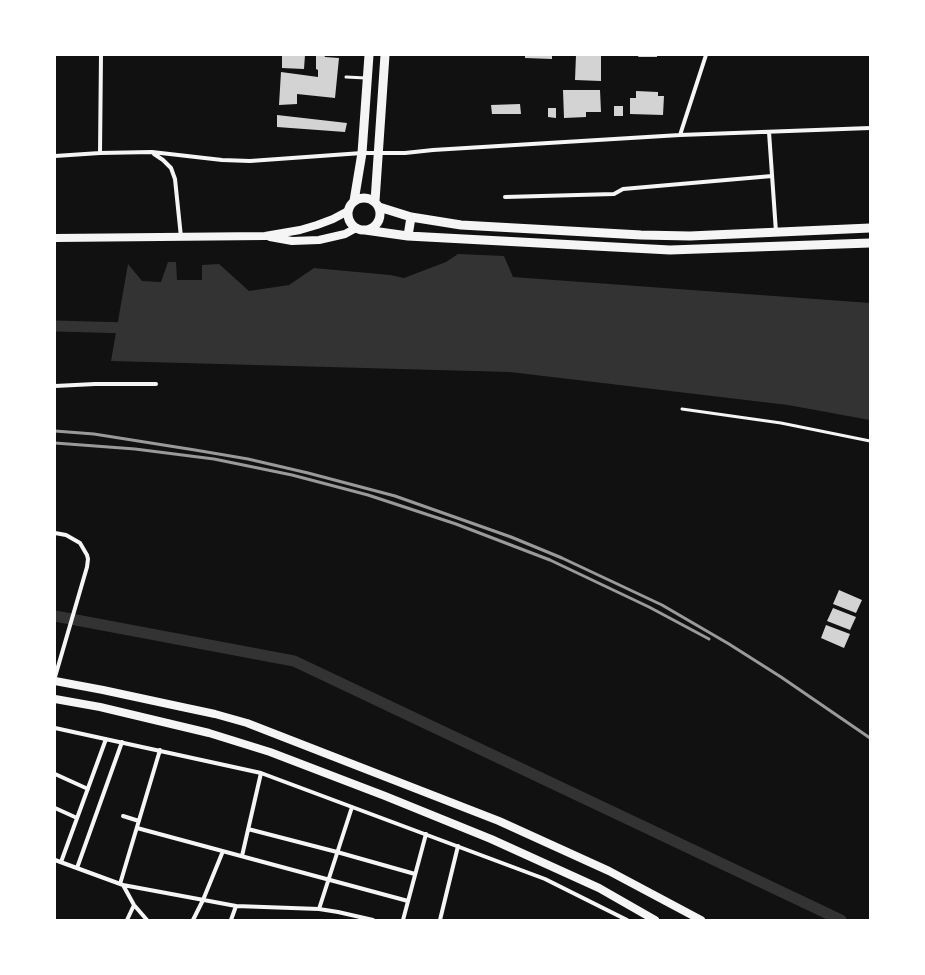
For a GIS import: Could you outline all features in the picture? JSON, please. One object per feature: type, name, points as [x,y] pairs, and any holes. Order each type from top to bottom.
[{"type":"main road","points":[[354,201],[362,153],[369,55]]},
{"type":"main road","points":[[265,236],[292,241],[319,240],[360,229],[371,229],[380,220],[381,213],[377,204],[378,153],[385,55]]},
{"type":"main road","points":[[870,228],[690,236],[647,236],[461,225],[411,217],[377,204],[365,197],[354,201],[348,212],[350,221],[360,229],[408,236],[670,250],[870,243]]},
{"type":"main road","points":[[55,238],[265,236],[317,225],[348,212]]},
{"type":"main road","points":[[408,236],[411,217]]},
{"type":"main road","points":[[55,681],[208,712],[247,723],[498,821],[609,871],[701,920]]},
{"type":"main road","points":[[55,699],[100,707],[209,733],[270,752],[385,796],[505,845],[599,888],[655,920]]},
{"type":"street","points":[[100,153],[101,55]]},
{"type":"street","points":[[680,136],[706,55]]},
{"type":"street","points":[[55,156],[152,152],[222,160],[250,161],[362,153],[405,153],[432,150],[680,136],[870,128]]},
{"type":"street","points":[[770,132],[776,232]]},
{"type":"street","points":[[152,152],[171,168],[175,179],[181,237]]},
{"type":"street","points":[[506,197],[614,194],[623,188],[772,176]]},
{"type":"street","points":[[55,386],[95,384],[156,384]]},
{"type":"street","points":[[55,533],[66,536],[80,543],[87,555],[87,567],[55,677]]},
{"type":"street","points":[[55,728],[261,773],[545,879],[627,920]]},
{"type":"street","points":[[61,862],[106,739]]},
{"type":"street","points":[[77,868],[122,742]]},
{"type":"street","points":[[147,920],[134,905],[121,885],[160,750]]},
{"type":"street","points":[[242,856],[261,773]]},
{"type":"street","points":[[55,774],[88,789]]},
{"type":"street","points":[[319,909],[352,807]]},
{"type":"street","points":[[55,808],[77,818]]},
{"type":"street","points":[[122,816],[139,821]]},
{"type":"street","points":[[137,828],[408,902]]},
{"type":"street","points":[[248,829],[415,874]]},
{"type":"street","points":[[403,920],[426,834]]},
{"type":"street","points":[[440,920],[458,846]]},
{"type":"street","points":[[193,920],[223,851]]},
{"type":"street","points":[[55,860],[121,885],[236,906],[319,909],[373,920]]},
{"type":"street","points":[[127,920],[134,905]]},
{"type":"street","points":[[231,920],[236,906]]},
{"type":"lane","points":[[346,77],[367,78]]},
{"type":"lane","points":[[682,409],[781,423],[870,441]]},
{"type":"shaded area","points":[[458,254],[504,256],[513,277],[870,303],[870,420],[788,405],[510,372],[111,361],[128,264],[142,281],[161,282],[168,262],[176,262],[177,280],[202,280],[202,265],[219,264],[249,291],[289,285],[314,268],[390,275],[404,278],[446,262]]},
{"type":"building","points":[[282,55],[305,55],[304,69],[282,68]]},
{"type":"building","points":[[316,55],[339,58],[335,98],[297,94],[297,104],[279,105],[281,72],[318,77],[318,70],[316,69]]},
{"type":"building","points":[[525,55],[552,55],[552,59],[525,58]]},
{"type":"building","points":[[576,55],[601,55],[601,81],[575,80]]},
{"type":"building","points":[[639,55],[657,55],[657,57],[638,57]]},
{"type":"building","points":[[563,90],[600,90],[601,112],[586,112],[586,117],[564,118]]},
{"type":"building","points":[[636,91],[658,92],[658,96],[664,96],[663,115],[630,114],[630,98],[636,98]]},
{"type":"building","points":[[520,104],[521,114],[492,114],[491,105]]},
{"type":"building","points":[[614,106],[623,106],[623,116],[614,116]]},
{"type":"building","points":[[548,108],[556,108],[556,118],[548,117]]},
{"type":"building","points":[[277,115],[347,123],[345,132],[277,127]]},
{"type":"building","points":[[839,590],[862,600],[856,613],[833,604]]},
{"type":"building","points":[[833,608],[856,617],[850,630],[827,621]]},
{"type":"building","points":[[826,625],[850,634],[844,648],[821,638]]},
{"type":"waterway","points":[[55,326],[130,328]]},
{"type":"waterway","points":[[55,616],[294,661],[841,920]]},
{"type":"railway","points":[[55,431],[94,434],[248,459],[395,496],[511,537],[562,558],[662,605],[729,644],[781,677],[870,738]]},
{"type":"railway","points":[[55,443],[135,449],[214,459],[292,475],[368,495],[456,524],[550,560],[649,607],[709,639]]}]
